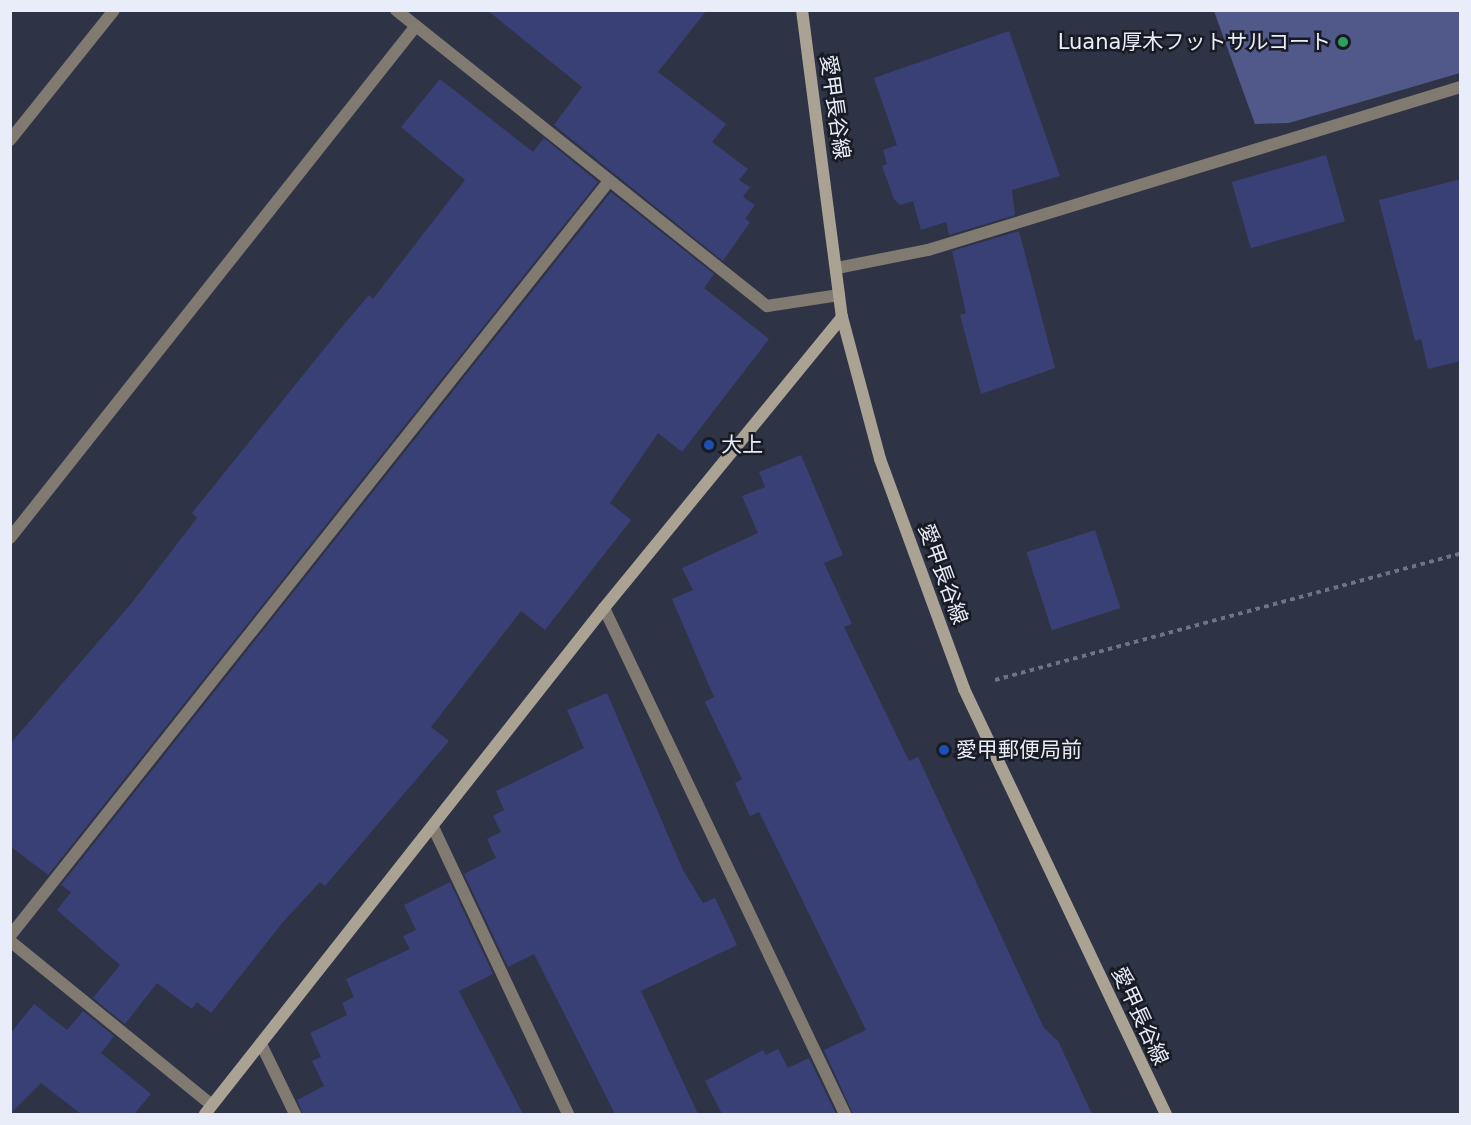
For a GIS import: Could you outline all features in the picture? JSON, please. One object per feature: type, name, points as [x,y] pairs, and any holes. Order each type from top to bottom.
[{"type":"street","points":[[10,141],[114,10]]},
{"type":"street","points":[[396,10],[767,306],[838,295]]},
{"type":"street","name":"愛甲長谷線","points":[[802,10],[837,268],[838,295],[880,459],[964,688],[1166,1114]]},
{"type":"street","points":[[10,538],[416,26]]},
{"type":"street","points":[[837,268],[928,250],[1461,87]]},
{"type":"street","points":[[10,936],[609,181]]},
{"type":"street","points":[[10,941],[209,1110],[604,608],[842,317]]},
{"type":"street","points":[[604,608],[845,1114]]},
{"type":"street","points":[[433,827],[568,1114]]},
{"type":"street","points":[[261,1044],[295,1114]]},
{"type":"path","points":[[964,688],[1461,554]]},
{"type":"shaded area","name":"Luana厚木フットサルコート","points":[[1214,11],[1460,11],[1460,73],[1289,123],[1255,124]]},
{"type":"building","points":[[487,10],[707,10],[658,72],[726,124],[712,142],[748,169],[739,180],[750,187],[743,197],[755,205],[745,219],[750,222],[723,261],[554,125],[582,87]]},
{"type":"building","points":[[1009,31],[1060,176],[1012,190],[1015,215],[949,235],[946,222],[921,230],[913,201],[900,205],[894,199],[882,166],[887,164],[883,150],[897,145],[874,78]]},
{"type":"building","points":[[440,79],[533,152],[544,138],[598,182],[48,875],[10,846],[10,744],[130,605],[197,518],[192,513],[341,328],[369,295],[373,299],[465,180],[401,127]]},
{"type":"building","points":[[1326,155],[1345,221],[1251,248],[1232,182]]},
{"type":"building","points":[[1461,179],[1461,361],[1428,369],[1421,339],[1415,341],[1379,200]]},
{"type":"building","points":[[611,192],[714,274],[704,288],[769,339],[682,452],[658,433],[610,503],[631,520],[545,630],[521,611],[431,727],[449,741],[325,886],[320,882],[283,922],[211,1013],[197,1002],[192,1009],[157,983],[125,1024],[93,998],[120,965],[57,910],[71,892],[61,885]]},
{"type":"building","points":[[1019,231],[1055,368],[981,394],[960,315],[966,313],[952,251]]},
{"type":"building","points":[[801,455],[843,555],[824,563],[852,624],[844,627],[909,761],[918,757],[1044,1028],[1058,1041],[1092,1114],[853,1114],[824,1050],[866,1030],[759,812],[750,816],[735,783],[742,779],[705,702],[714,697],[672,599],[693,590],[682,568],[758,533],[742,496],[765,487],[759,472]]},
{"type":"building","points":[[1095,530],[1120,608],[1052,630],[1027,552]]},
{"type":"building","points":[[607,693],[683,870],[703,903],[715,898],[737,945],[641,991],[698,1114],[615,1114],[534,954],[508,967],[464,874],[496,858],[487,839],[501,832],[493,816],[504,810],[496,791],[584,748],[567,710]]},
{"type":"building","points":[[450,882],[493,974],[459,991],[523,1114],[303,1114],[297,1100],[324,1086],[312,1061],[321,1057],[310,1033],[347,1015],[342,1003],[354,997],[346,979],[410,949],[403,936],[416,930],[404,905]]},
{"type":"building","points":[[34,1004],[67,1030],[83,1011],[114,1036],[101,1053],[151,1094],[134,1114],[81,1114],[41,1083],[10,1114],[10,1034]]},
{"type":"building","points":[[778,1049],[788,1068],[809,1058],[836,1114],[722,1114],[705,1081],[763,1050],[766,1055]]},
{"type":"place","name":"Luana厚木フットサルコート","points":[[1343,42]]},
{"type":"place","name":"大上","points":[[709,445]]},
{"type":"place","name":"愛甲郵便局前","points":[[944,750]]}]
